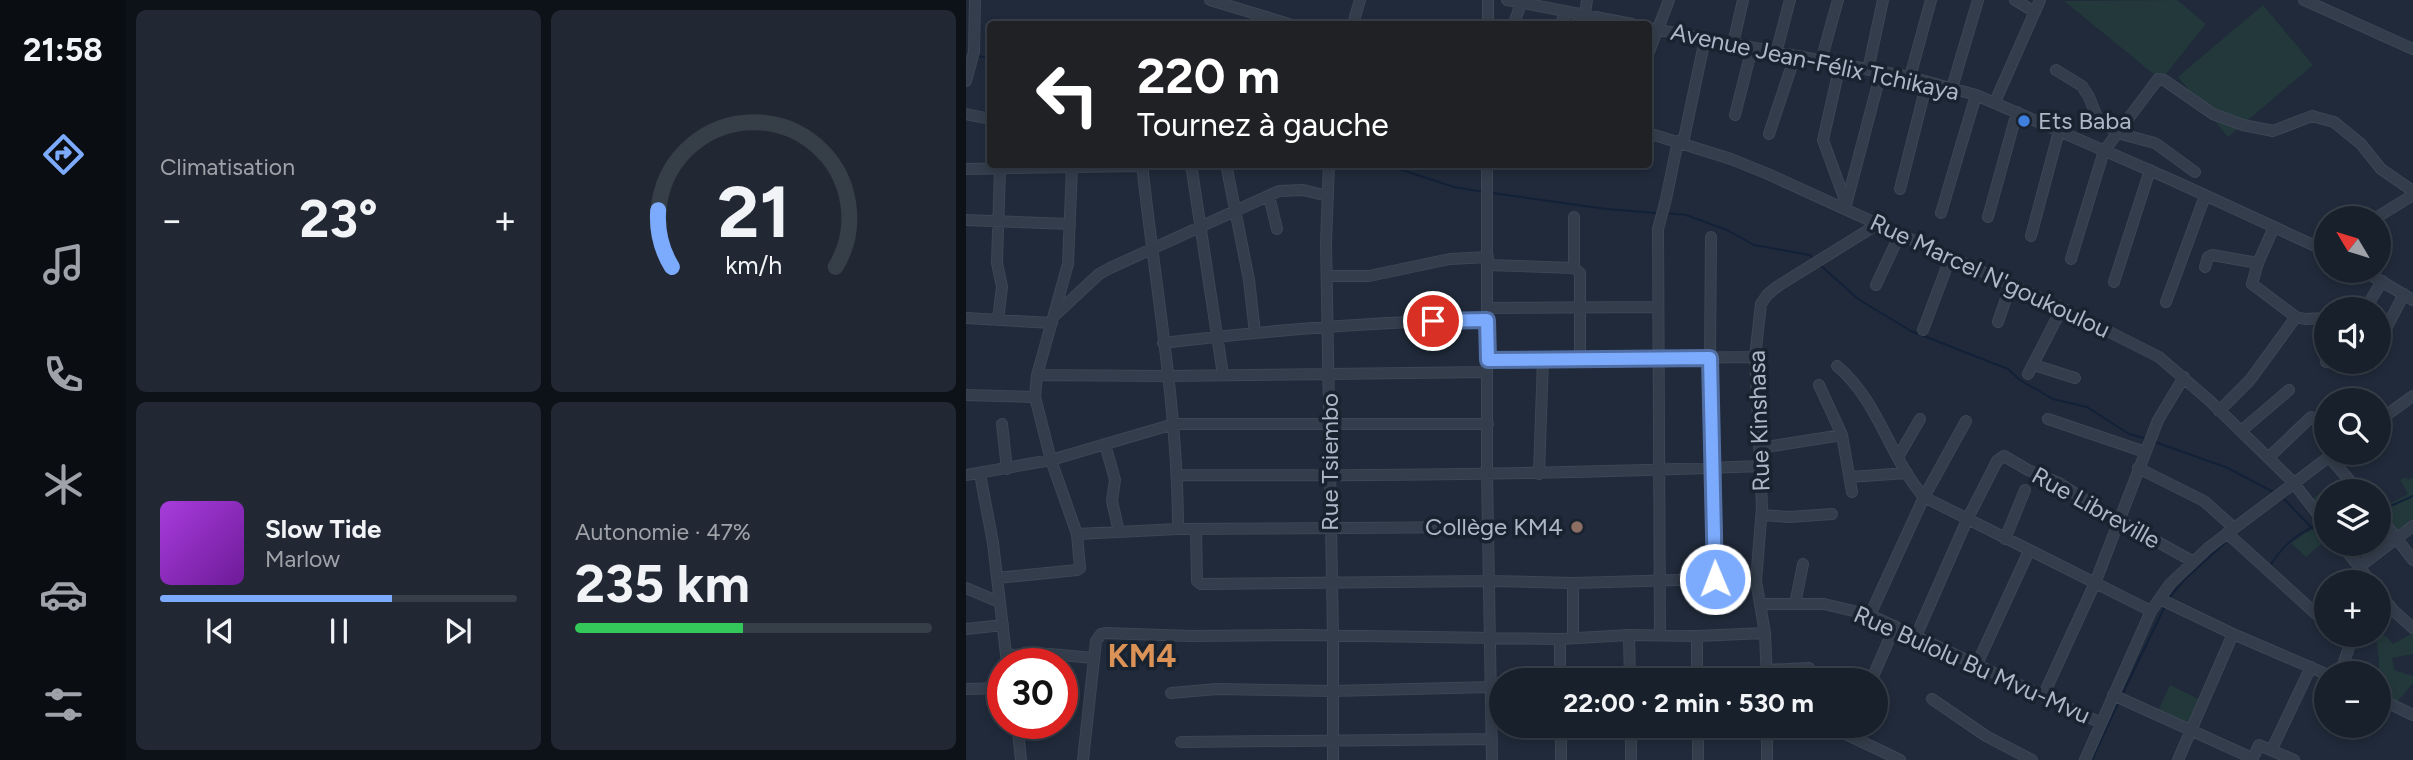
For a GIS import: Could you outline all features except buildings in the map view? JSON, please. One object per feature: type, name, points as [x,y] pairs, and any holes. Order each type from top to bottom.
[{"type":"street","points":[[966,81],[974,52],[975,0]]},
{"type":"street","points":[[1210,0],[1279,21]]},
{"type":"street","points":[[1354,21],[1360,0]]},
{"type":"street","points":[[1488,0],[1488,21]]},
{"type":"street","points":[[1585,14],[1587,0]]},
{"type":"street","points":[[1652,29],[1669,0]]},
{"type":"street","points":[[1732,44],[1744,0]]},
{"type":"street","points":[[1776,52],[1790,0]]},
{"type":"street","points":[[1821,61],[1838,0]]},
{"type":"street","points":[[1868,70],[1883,0]]},
{"type":"street","points":[[1910,77],[1931,0]]},
{"type":"street","points":[[1952,88],[1978,0]]},
{"type":"street","points":[[2015,0],[2035,12]]},
{"type":"street","points":[[1995,102],[2040,0]]},
{"type":"street","points":[[2304,0],[2413,49]]},
{"type":"street","points":[[1514,21],[1513,1],[1585,14],[1604,21]]},
{"type":"street","points":[[1562,21],[1565,11]]},
{"type":"street","name":"Avenue Jean-Félix Tchikaya","points":[[1652,29],[1910,77],[1976,95],[2314,245]]},
{"type":"street","points":[[1660,635],[1658,229],[1705,39]]},
{"type":"street","points":[[1735,115],[1752,48]]},
{"type":"street","points":[[1769,134],[1795,56]]},
{"type":"street","points":[[1839,65],[1823,141],[1845,206]]},
{"type":"street","points":[[2056,70],[2082,86],[2090,97],[2097,117],[2117,133],[2155,143],[2195,172]]},
{"type":"street","points":[[1845,206],[1881,72]]},
{"type":"street","points":[[2071,259],[2104,151],[2158,79],[2164,80],[2213,114],[2243,125],[2273,131],[2312,116],[2334,122],[2361,144],[2381,169],[2413,193],[2391,208]]},
{"type":"street","points":[[1900,189],[1927,82]]},
{"type":"street","points":[[1941,213],[1976,95]]},
{"type":"street","points":[[1988,217],[2017,112]]},
{"type":"street","points":[[966,114],[987,118]]},
{"type":"street","points":[[2031,236],[2059,131]]},
{"type":"street","name":"Rue Marcel N'goukoulou","points":[[1652,134],[1743,164],[1845,206],[1878,224],[2062,307],[2160,357],[2293,482],[2314,510]]},
{"type":"street","points":[[966,169],[1024,168]]},
{"type":"street","points":[[998,578],[1079,569],[1081,560],[1077,534],[1051,460],[1035,397],[1037,375],[1069,264],[1072,168]]},
{"type":"street","points":[[1142,168],[1174,424],[1178,529]]},
{"type":"street","points":[[1192,168],[1223,375]]},
{"type":"street","points":[[1227,168],[1249,280],[1255,332]]},
{"type":"street","name":"Rue Tsiembo","points":[[1329,168],[1327,276],[1334,636],[1333,760]]},
{"type":"street","points":[[1487,168],[1487,473],[1491,668]]},
{"type":"street","points":[[998,320],[1002,287],[997,263],[1000,169]]},
{"type":"street","points":[[2114,282],[2150,170]]},
{"type":"street","points":[[966,318],[1053,320],[1099,274],[1152,248],[1290,189],[1328,196]]},
{"type":"street","points":[[2166,302],[2204,195]]},
{"type":"street","points":[[1269,196],[1277,229]]},
{"type":"street","points":[[1574,217],[1574,268]]},
{"type":"street","points":[[966,220],[1070,224]]},
{"type":"street","name":"Rue Kinshasa","points":[[1767,668],[1765,633],[1756,581],[1762,515],[1755,357],[1759,312],[1766,295],[1878,224]]},
{"type":"street","points":[[2274,227],[2252,284],[2296,317],[2314,319]]},
{"type":"street","points":[[1876,285],[1900,234]]},
{"type":"street","points":[[1711,237],[1710,358],[1715,579]]},
{"type":"street","points":[[2205,267],[2211,255],[2258,263]]},
{"type":"street","points":[[1923,330],[1951,256]]},
{"type":"street","points":[[1327,276],[1369,276],[1450,259],[1574,268],[1580,274],[1580,359]]},
{"type":"street","points":[[1998,322],[2011,284]]},
{"type":"street","points":[[2387,284],[2408,297],[2391,324]]},
{"type":"street","points":[[1487,308],[1658,307]]},
{"type":"street","points":[[2062,307],[2031,370],[2075,378]]},
{"type":"street","points":[[2219,411],[2250,380],[2296,317]]},
{"type":"street","points":[[1163,343],[1328,326],[1487,320]]},
{"type":"street","points":[[1488,360],[1755,357]]},
{"type":"street","points":[[1539,474],[1543,359]]},
{"type":"street","points":[[1837,366],[1859,388],[1907,473],[1924,497],[2151,611]]},
{"type":"street","points":[[1037,375],[1487,372]]},
{"type":"street","points":[[2043,696],[2095,583],[2165,405],[2184,377]]},
{"type":"street","points":[[1819,385],[1842,435],[1852,492]]},
{"type":"street","points":[[2241,432],[2289,390]]},
{"type":"street","points":[[966,395],[1035,397]]},
{"type":"street","points":[[2391,412],[2413,396]]},
{"type":"street","points":[[2268,458],[2311,416]]},
{"type":"street","points":[[1898,457],[1920,419]]},
{"type":"street","points":[[2048,419],[2145,452]]},
{"type":"street","points":[[1870,615],[1924,497],[1966,421]]},
{"type":"street","points":[[1002,424],[1007,469]]},
{"type":"street","points":[[966,475],[1051,460],[1174,424],[1488,424]]},
{"type":"street","points":[[1760,448],[1842,435]]},
{"type":"street","points":[[1105,444],[1115,480],[1112,501],[1119,532]]},
{"type":"street","name":"Rue Libreville","points":[[1967,520],[2000,457],[2008,458],[2059,483],[2192,561]]},
{"type":"street","points":[[2085,760],[2151,611],[2160,599],[2192,561],[2318,465]]},
{"type":"street","points":[[2340,465],[2350,479]]},
{"type":"street","points":[[1178,475],[1539,474],[1659,472],[1761,466]]},
{"type":"street","points":[[2138,468],[2204,501],[2314,611]]},
{"type":"street","points":[[1850,477],[1907,473]]},
{"type":"street","points":[[980,474],[998,578],[1006,648]]},
{"type":"street","points":[[2005,538],[2025,489]]},
{"type":"street","points":[[1762,515],[1798,517],[1832,514]]},
{"type":"street","points":[[1916,636],[1967,520]]},
{"type":"street","points":[[2359,567],[2413,526]]},
{"type":"street","points":[[1077,534],[1178,529],[1489,527]]},
{"type":"street","points":[[1196,529],[1197,580],[1201,584],[1490,581],[1573,583],[1715,579],[1756,581]]},
{"type":"street","points":[[2391,530],[2413,560]]},
{"type":"street","points":[[1977,664],[2029,551]]},
{"type":"street","points":[[2350,556],[2361,570]]},
{"type":"street","points":[[1795,604],[1803,564]]},
{"type":"street","points":[[1573,583],[1573,638]]},
{"type":"street","points":[[966,588],[999,602]]},
{"type":"street","points":[[2160,599],[2314,668]]},
{"type":"street","name":"Rue Bulolu Bu Mvu-Mvu","points":[[1760,604],[1838,606],[1870,615],[2101,723]]},
{"type":"street","points":[[2391,607],[2413,628]]},
{"type":"street","points":[[966,629],[1003,625]]},
{"type":"street","points":[[1877,668],[1895,626]]},
{"type":"street","points":[[1083,760],[1093,657],[1098,637],[1105,634],[1490,636],[1560,639],[1765,633]]},
{"type":"street","points":[[2178,760],[2233,634]]},
{"type":"street","points":[[1629,635],[1630,668]]},
{"type":"street","points":[[1697,636],[1697,668]]},
{"type":"street","points":[[1560,639],[1560,668]]},
{"type":"street","points":[[1078,656],[1093,657]]},
{"type":"street","points":[[2272,749],[2311,667]]},
{"type":"street","points":[[1171,693],[1217,689],[1333,691],[1489,687]]},
{"type":"street","points":[[966,690],[987,689]]},
{"type":"street","points":[[2113,695],[2252,759],[2259,744],[2294,760]]},
{"type":"street","points":[[1932,699],[1986,736],[2032,760]]},
{"type":"street","points":[[2391,704],[2413,715]]},
{"type":"street","points":[[1561,738],[1562,760]]},
{"type":"street","points":[[1631,738],[1631,760]]},
{"type":"street","points":[[1698,738],[1699,760]]},
{"type":"street","points":[[1767,738],[1767,760]]},
{"type":"street","points":[[1862,738],[1900,760]]},
{"type":"street","points":[[1019,739],[1021,760]]},
{"type":"street","points":[[1181,742],[1492,739],[1492,760]]},
{"type":"green space","points":[[2177,0],[2206,24],[2161,80],[2064,1]]},
{"type":"green space","points":[[2263,5],[2313,65],[2228,137],[2178,77]]},
{"type":"green space","points":[[2413,477],[2413,522],[2397,534],[2391,526],[2391,503],[2408,494],[2400,480]]},
{"type":"green space","points":[[2314,530],[2314,550],[2306,557],[2291,543]]},
{"type":"green space","points":[[2413,633],[2413,654],[2392,658],[2394,670],[2413,676],[2413,683],[2397,702],[2391,699],[2391,661],[2379,660],[2377,647],[2391,647],[2391,642],[2393,644]]},
{"type":"green space","points":[[2170,685],[2201,700],[2190,726],[2157,713]]},
{"type":"waterway","points":[[978,56],[987,58]]},
{"type":"waterway","points":[[1396,168],[1454,187],[1483,192]]},
{"type":"waterway","points":[[1492,193],[1606,209],[1657,213]]},
{"type":"waterway","points":[[1666,213],[1686,215],[1727,230],[1754,245],[1810,255],[1812,258]]},
{"type":"waterway","points":[[1819,264],[1858,299],[1911,331],[2008,369],[2020,380],[2053,399],[2087,407],[2129,434],[2147,439]]},
{"type":"waterway","points":[[2155,442],[2228,468],[2275,493]]},
{"type":"waterway","points":[[2391,506],[2413,496]]},
{"type":"waterway","points":[[2283,498],[2311,527]]},
{"type":"waterway","points":[[2270,566],[2292,540],[2314,527]]},
{"type":"waterway","points":[[2169,598],[2185,579],[2227,541]]},
{"type":"waterway","points":[[2123,693],[2165,606]]},
{"type":"waterway","points":[[2092,760],[2119,701]]},
{"type":"place","name":"Ets Baba","points":[[2024,121]]},
{"type":"place","name":"Collège KM4","points":[[1577,527]]},
{"type":"district","name":"KM4","points":[[1142,656]]},
{"type":"route","points":[[1433,321],[1487,320],[1488,360],[1710,358],[1715,579]]}]
